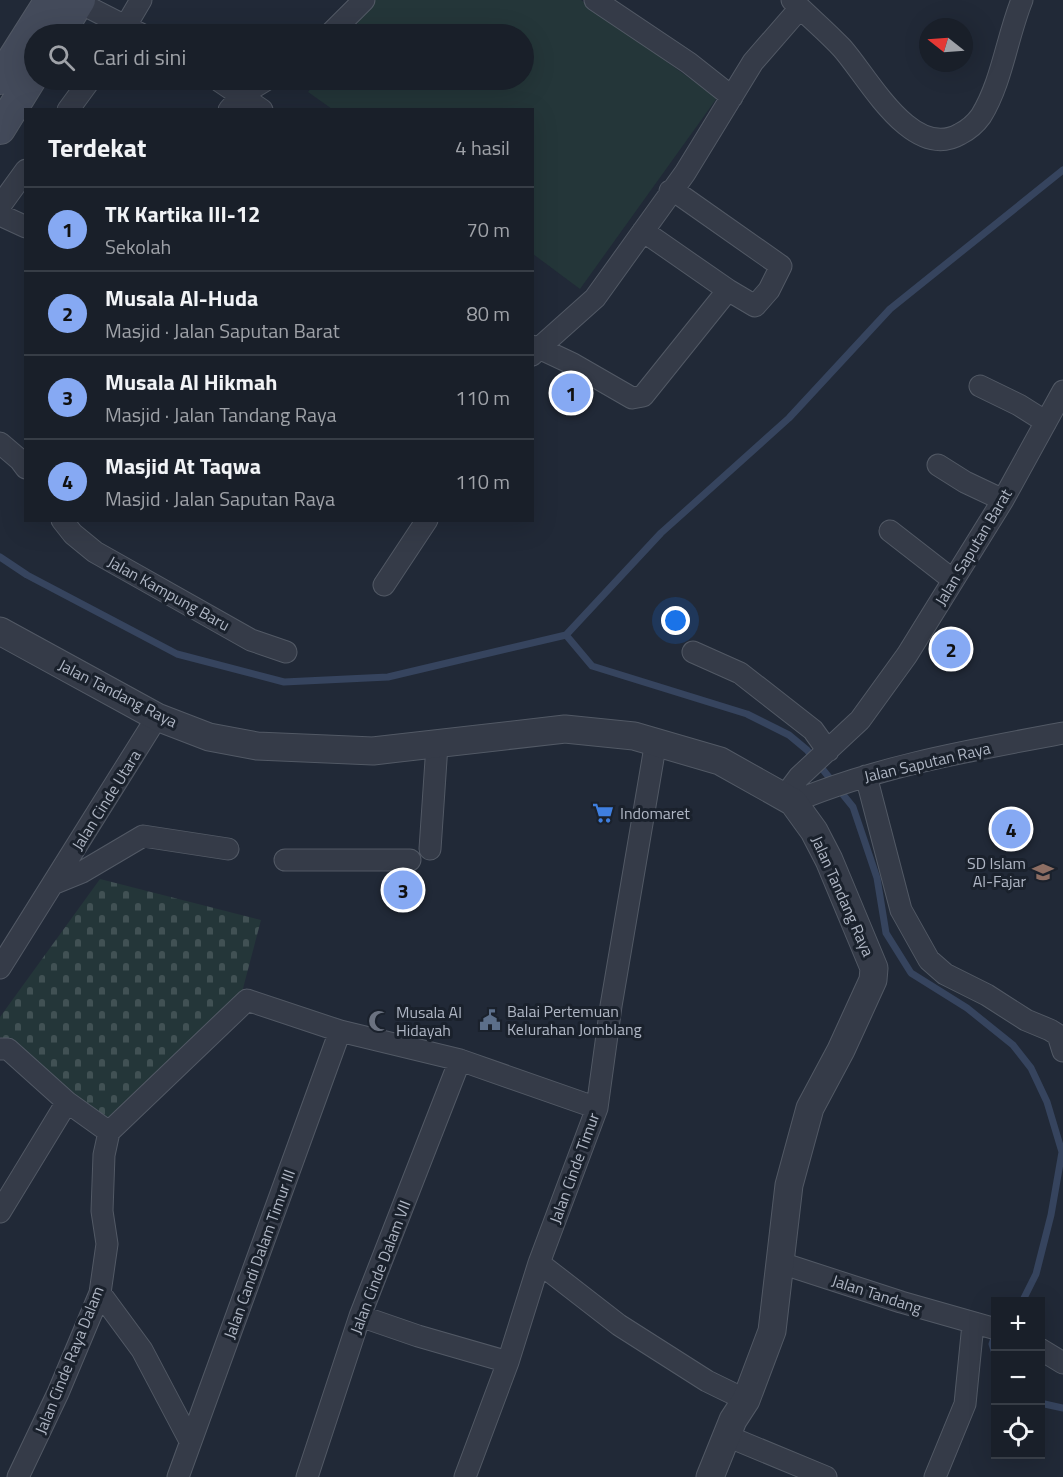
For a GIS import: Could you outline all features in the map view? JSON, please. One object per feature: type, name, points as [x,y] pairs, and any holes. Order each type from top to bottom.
[{"type":"main road","points":[[63,24],[71,1]]},
{"type":"main road","points":[[50,24],[71,1]]},
{"type":"main road","points":[[0,79],[24,53]]},
{"type":"main road","points":[[0,129],[24,90]]},
{"type":"street","points":[[133,24],[141,0]]},
{"type":"street","points":[[595,0],[689,63],[732,97]]},
{"type":"street","points":[[728,290],[665,371],[638,398],[632,398],[573,364],[534,350],[595,298],[685,172],[753,62],[796,4],[842,48],[889,109],[923,137],[938,141],[959,135],[980,117],[994,87],[1011,27],[1022,0]]},
{"type":"street","points":[[71,1],[115,24]]},
{"type":"street","points":[[339,24],[359,2]]},
{"type":"street","points":[[69,108],[83,90]]},
{"type":"street","points":[[226,90],[236,102],[256,108]]},
{"type":"street","points":[[236,102],[252,90]]},
{"type":"street","points":[[0,206],[24,173]]},
{"type":"street","points":[[643,231],[755,306],[769,290],[781,266],[680,195],[670,191]]},
{"type":"street","points":[[0,215],[24,226]]},
{"type":"street","points":[[980,386],[1020,405],[1046,422]]},
{"type":"street","name":"Jalan Saputan Barat","points":[[798,792],[828,751],[860,720],[908,655],[1003,500],[1063,391]]},
{"type":"street","points":[[0,443],[24,466]]},
{"type":"street","points":[[938,465],[965,482],[1003,500]]},
{"type":"street","name":"Jalan Kampung Baru","points":[[64,522],[73,534],[95,552],[251,640],[286,652]]},
{"type":"street","points":[[384,585],[426,522]]},
{"type":"street","points":[[890,531],[953,580]]},
{"type":"street","name":"Jalan Tandang Raya","points":[[0,631],[157,717],[209,737],[257,746],[373,751],[566,729],[634,735],[720,761],[798,792],[874,968],[873,980],[841,1050],[810,1108],[789,1185],[772,1332],[746,1400],[727,1436],[710,1477]]},
{"type":"street","points":[[693,652],[740,673],[813,730],[828,751]]},
{"type":"street","name":"Jalan Cinde Utara","points":[[0,968],[157,717]]},
{"type":"street","name":"Jalan Saputan Raya","points":[[798,792],[969,750],[1063,733]]},
{"type":"street","name":"Jalan Cinde Timur","points":[[465,1477],[508,1362],[538,1263],[597,1108],[656,741]]},
{"type":"street","points":[[430,849],[437,744]]},
{"type":"street","points":[[858,778],[901,910],[929,960],[945,974],[1061,1038]]},
{"type":"street","name":"Jalan Cinde Utara","points":[[55,883],[106,859],[143,836],[228,849]]},
{"type":"street","points":[[285,860],[410,860]]},
{"type":"street","points":[[0,1049],[8,1049],[67,1102],[109,1132],[245,1000],[340,1031],[460,1060],[597,1108]]},
{"type":"street","name":"Jalan Candi Dalam Timur III","points":[[178,1477],[340,1031]]},
{"type":"street","name":"Jalan Cinde Dalam VII","points":[[307,1477],[360,1316],[460,1060]]},
{"type":"street","points":[[0,1212],[67,1102]]},
{"type":"street","name":"Jalan Cinde Raya Dalam","points":[[18,1477],[58,1393],[100,1293],[107,1244],[102,1210],[104,1155],[109,1132]]},
{"type":"street","points":[[538,1263],[619,1325],[707,1381],[746,1400]]},
{"type":"street","name":"Jalan Tandang","points":[[781,1263],[986,1327]]},
{"type":"street","points":[[100,1293],[142,1350],[190,1441]]},
{"type":"street","points":[[360,1316],[418,1336],[508,1362]]},
{"type":"street","points":[[935,1477],[965,1404],[986,1327]]},
{"type":"street","points":[[1044,1351],[1063,1363]]},
{"type":"street","points":[[727,1436],[826,1477]]},
{"type":"green space","points":[[374,0],[581,0],[717,98],[580,289],[534,255],[534,108],[331,108],[308,92],[310,90],[534,90],[534,24],[357,24]]},
{"type":"green space","points":[[100,879],[261,920],[241,996],[107,1123],[0,1037],[0,1017]]},
{"type":"waterway","points":[[0,557],[27,575],[177,654],[284,682],[388,677],[566,635],[661,533],[789,418],[890,309],[1063,170]]},
{"type":"waterway","points":[[566,635],[592,666],[747,714],[789,735],[807,750],[853,807],[877,878],[886,933],[911,973],[967,1008],[1013,1045],[1031,1068],[1047,1102],[1062,1152],[1051,1215],[1036,1274],[1024,1297]]},
{"type":"waterway","points":[[1045,1404],[1063,1408]]},
{"type":"place","name":"TK Kartika III-12","points":[[571,393]]},
{"type":"place","name":"Musala Al-Huda","points":[[951,649]]},
{"type":"place","name":"Indomaret","points":[[603,813]]},
{"type":"place","name":"Masjid At Taqwa","points":[[1011,829]]},
{"type":"place","name":"SD Islam Al-Fajar","points":[[1043,872]]},
{"type":"place","name":"Musala Al Hikmah","points":[[403,890]]},
{"type":"place","name":"Balai Pertemuan Kelurahan Jomblang","points":[[490,1020]]},
{"type":"place","name":"Musala Al Hidayah","points":[[379,1021]]}]
